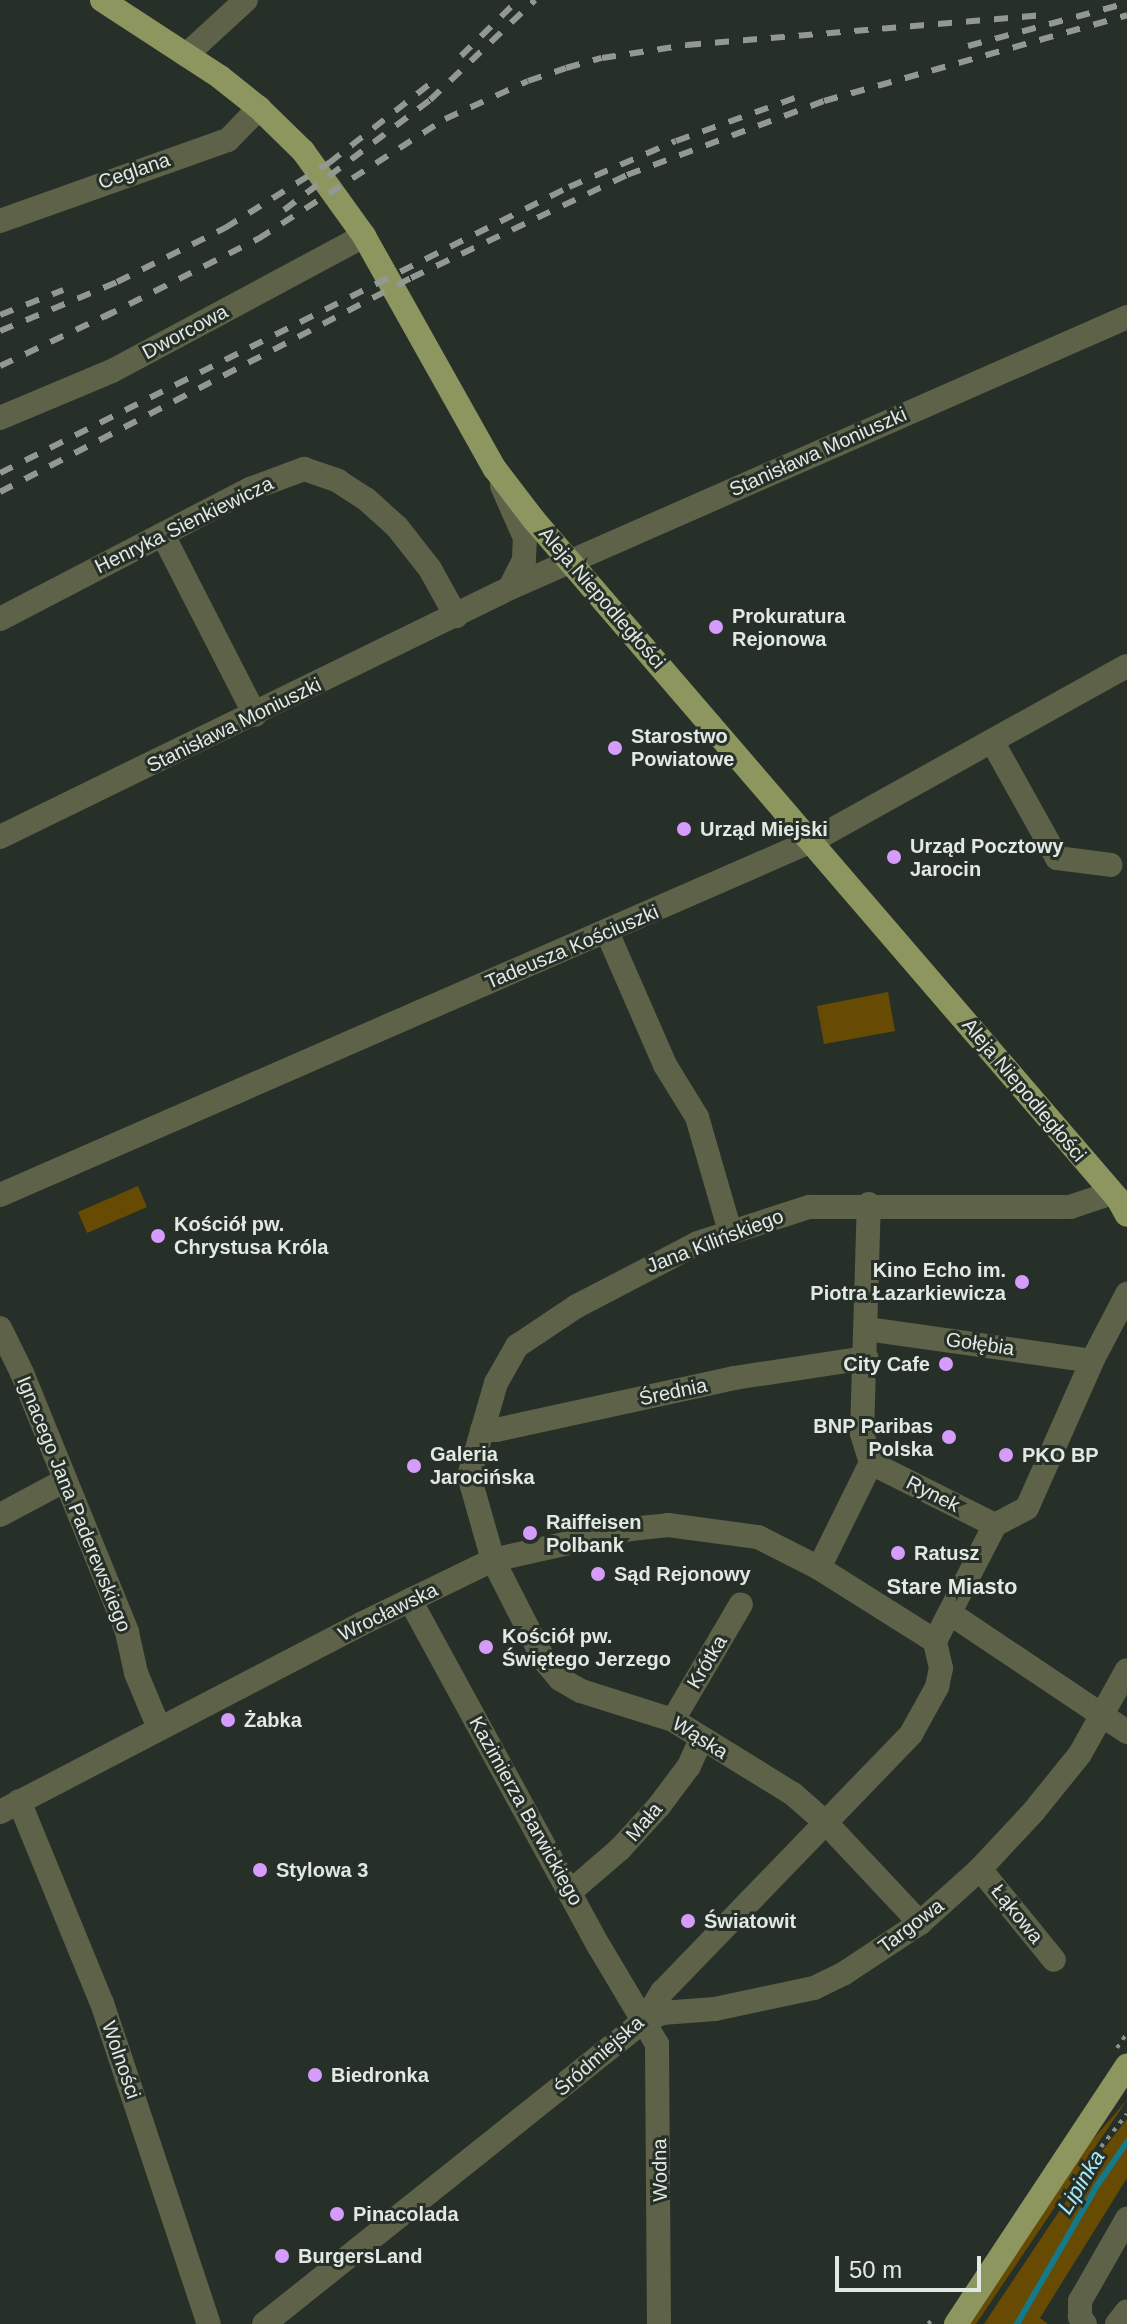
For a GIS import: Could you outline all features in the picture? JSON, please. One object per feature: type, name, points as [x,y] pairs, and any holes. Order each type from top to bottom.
[{"type":"main road","name":"Aleja Niepodległości","points":[[102,0],[259,108],[303,151],[364,236],[495,469],[571,562],[1121,1203]]},
{"type":"main road","points":[[956,2324],[1127,2066]]},
{"type":"street","points":[[186,55],[246,0]]},
{"type":"street","name":"Ceglana","points":[[0,221],[228,140],[259,108]]},
{"type":"street","name":"Dworcowa","points":[[0,418],[112,371],[364,236]]},
{"type":"street","name":"Stanisława Moniuszki","points":[[0,837],[510,588],[1127,317]]},
{"type":"street","name":"Henryka Sienkiewicza","points":[[0,619],[250,489],[304,469],[338,481],[366,499],[397,527],[430,569],[456,616]]},
{"type":"street","points":[[495,469],[525,538],[524,560],[510,588]]},
{"type":"street","points":[[163,535],[255,715]]},
{"type":"street","name":"Tadeusza Kościuszki","points":[[0,1195],[812,841],[1127,666]]},
{"type":"street","points":[[992,741],[1057,858],[1111,865]]},
{"type":"street","points":[[607,932],[665,1065],[697,1117],[730,1231]]},
{"type":"street","name":"Jana Kilińskiego","points":[[493,1560],[470,1486],[471,1464],[496,1383],[517,1346],[577,1306],[644,1268],[730,1231],[809,1207],[869,1204],[1070,1207],[1121,1203]]},
{"type":"street","points":[[869,1204],[862,1434],[871,1463],[810,1564],[935,1641],[995,1525],[1027,1508],[1092,1361],[1127,1294]]},
{"type":"street","name":"Ignacego Jana Paderewskiego","points":[[0,1328],[22,1373],[127,1632],[136,1673],[159,1728]]},
{"type":"street","name":"Gołębia","points":[[867,1329],[1092,1361]]},
{"type":"street","name":"Średnia","points":[[482,1430],[496,1430],[734,1378],[866,1358]]},
{"type":"street","name":"Rynek","points":[[871,1463],[995,1525]]},
{"type":"street","points":[[0,1515],[64,1481]]},
{"type":"street","name":"Wrocławska","points":[[9,1807],[493,1560],[631,1529],[668,1525],[758,1537],[810,1564]]},
{"type":"street","name":"Wąska","points":[[493,1560],[552,1672],[581,1691],[673,1720],[793,1794],[827,1824],[920,1923]]},
{"type":"street","name":"Kazimierza Barwickiego","points":[[410,1600],[600,1948],[645,2020]]},
{"type":"street","name":"Krótka","points":[[673,1720],[741,1604]]},
{"type":"street","points":[[951,1614],[1127,1732]]},
{"type":"street","name":"Śródmiejska","points":[[264,2324],[645,2020],[662,1992],[911,1734],[926,1711],[941,1668],[935,1641]]},
{"type":"street","name":"Targowa","points":[[645,2020],[662,2013],[715,2009],[814,1988],[843,1974],[920,1923],[980,1869],[1080,1754],[1127,1670]]},
{"type":"street","name":"Mała","points":[[570,1892],[620,1849],[659,1806],[689,1766],[701,1739]]},
{"type":"street","name":"Wolności","points":[[9,1807],[102,2003],[209,2324]]},
{"type":"street","name":"Łąkowa","points":[[980,1869],[1054,1960]]},
{"type":"street","name":"Wodna","points":[[645,2020],[657,2044],[658,2057],[659,2324]]},
{"type":"street","points":[[1085,2324],[1080,2317],[1080,2301],[1127,2219]]},
{"type":"street","points":[[1117,2324],[1127,2311]]},
{"type":"path","points":[[1099,2150],[1127,2114]]},
{"type":"shaded area","points":[[888,992],[895,1031],[824,1044],[817,1006]]},
{"type":"shaded area","points":[[138,1186],[147,1207],[87,1233],[78,1212]]},
{"type":"shaded area","points":[[1127,2100],[976,2324],[969,2324],[1086,2147]]},
{"type":"shaded area","points":[[1127,2119],[1127,2178],[1040,2318],[1048,2324],[984,2324],[1082,2177]]},
{"type":"waterway","name":"Lipinka","points":[[1017,2324],[1096,2187],[1127,2142]]},
{"type":"railway","points":[[461,56],[518,0]]},
{"type":"railway","points":[[284,210],[430,100],[535,0]]},
{"type":"railway","points":[[968,46],[1127,3]]},
{"type":"railway","points":[[104,317],[258,239],[445,119],[528,81],[566,68],[602,58],[687,45],[1047,15]]},
{"type":"railway","points":[[0,492],[411,278],[627,175],[824,101],[1127,15]]},
{"type":"railway","points":[[0,331],[117,282],[225,228],[329,163],[435,80]]},
{"type":"railway","points":[[0,473],[569,187],[676,141],[795,98]]},
{"type":"railway","points":[[0,315],[63,290]]},
{"type":"railway","points":[[0,366],[113,312]]},
{"type":"place","name":"Prokuratura Rejonowa","points":[[716,627]]},
{"type":"place","name":"Starostwo Powiatowe","points":[[615,748]]},
{"type":"place","name":"Urząd Miejski","points":[[684,829]]},
{"type":"place","name":"Urząd Pocztowy Jarocin","points":[[894,857]]},
{"type":"place","name":"Kościół pw. Chrystusa Króla","points":[[158,1236]]},
{"type":"place","name":"Kino Echo im. Piotra Łazarkiewicza","points":[[1022,1282]]},
{"type":"place","name":"City Cafe","points":[[946,1364]]},
{"type":"place","name":"BNP Paribas Polska","points":[[949,1437]]},
{"type":"place","name":"PKO BP","points":[[1006,1455]]},
{"type":"place","name":"Galeria Jarocińska","points":[[414,1466]]},
{"type":"place","name":"Raiffeisen Polbank","points":[[530,1533]]},
{"type":"place","name":"Ratusz","points":[[898,1553]]},
{"type":"place","name":"Sąd Rejonowy","points":[[598,1574]]},
{"type":"place","name":"Kościół pw. Świętego Jerzego","points":[[486,1647]]},
{"type":"place","name":"Żabka","points":[[228,1720]]},
{"type":"place","name":"Stylowa 3","points":[[260,1870]]},
{"type":"place","name":"Światowit","points":[[688,1921]]},
{"type":"place","name":"Biedronka","points":[[315,2075]]},
{"type":"place","name":"Pinacolada","points":[[337,2214]]},
{"type":"place","name":"BurgersLand","points":[[282,2256]]},
{"type":"district","name":"Stare Miasto","points":[[952,1587]]}]
